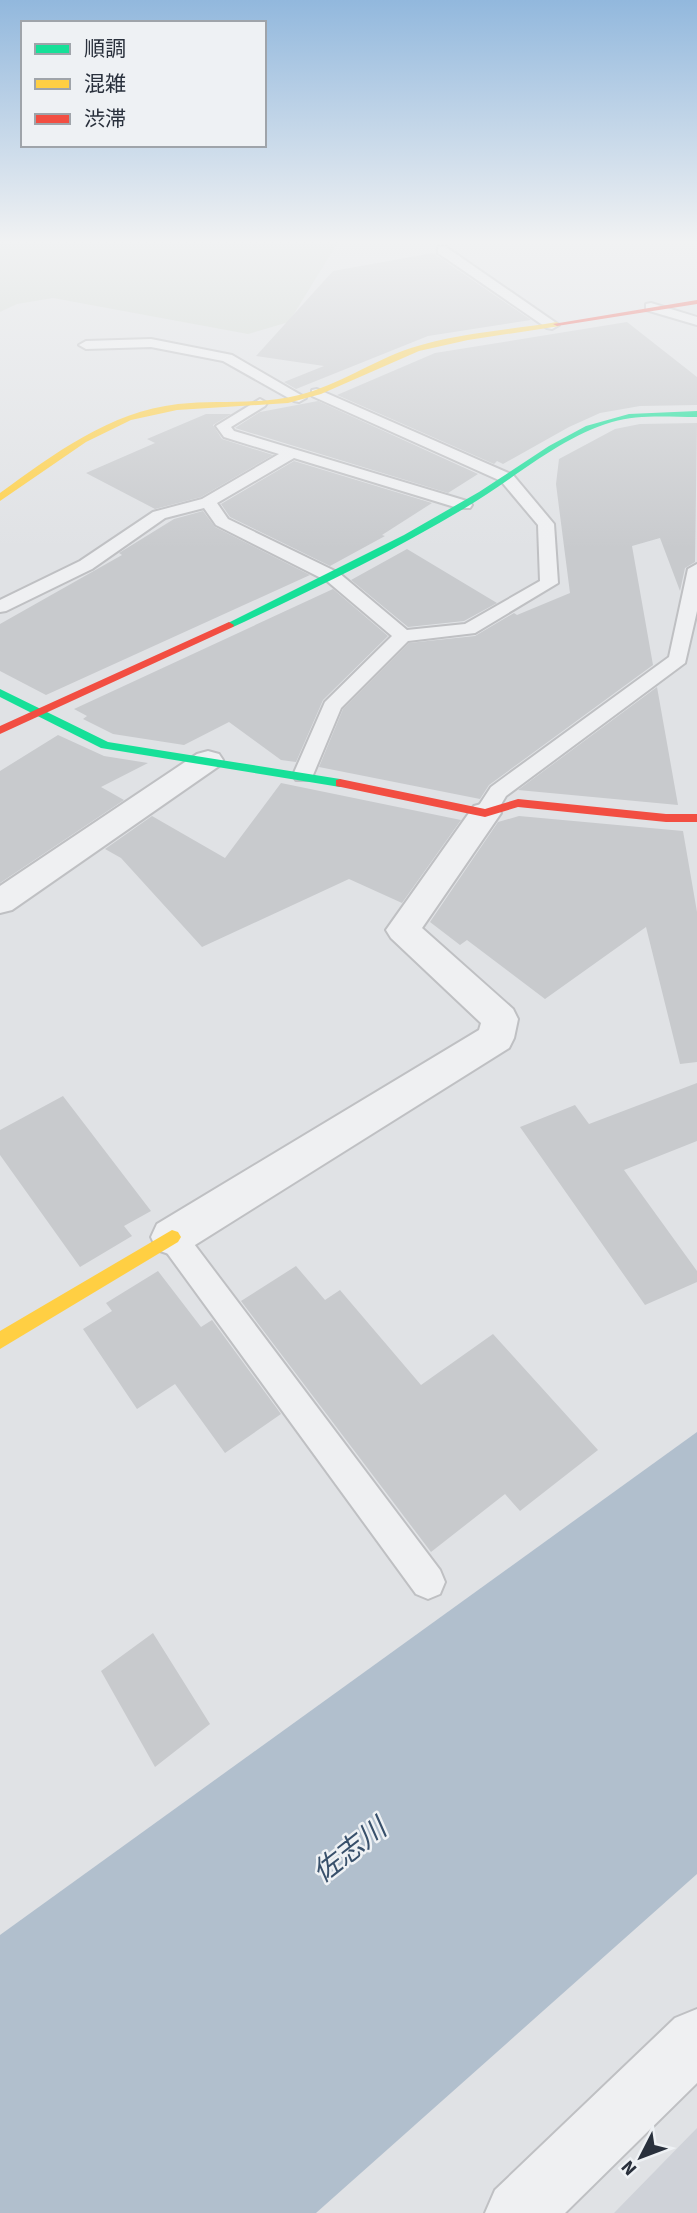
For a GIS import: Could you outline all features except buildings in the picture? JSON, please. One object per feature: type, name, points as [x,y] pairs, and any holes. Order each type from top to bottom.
[{"type":"street","points":[[0,498],[88,436],[135,415],[184,407],[299,398],[317,393],[411,350],[438,342]]},
{"type":"street","points":[[0,730],[333,577],[464,505],[578,434],[608,421],[669,412],[697,414]]},
{"type":"street","points":[[0,692],[105,745],[303,775],[485,813],[518,803],[666,818],[697,818]]},
{"type":"street","points":[[0,902],[208,760]]},
{"type":"street","points":[[0,1341],[496,1038],[500,1019],[402,930],[485,813]]},
{"type":"street","points":[[518,2213],[697,2039]]},
{"type":"lane","points":[[86,345],[152,343],[227,358],[299,398]]},
{"type":"lane","points":[[303,775],[332,706],[403,636],[469,628],[549,583],[546,524],[507,478],[317,393]]},
{"type":"lane","points":[[260,403],[223,426],[229,434],[464,505]]},
{"type":"lane","points":[[0,607],[86,565],[159,514],[208,502],[292,453]]},
{"type":"lane","points":[[208,502],[222,522],[333,577],[403,636]]},
{"type":"lane","points":[[485,813],[498,792],[678,659],[697,569]]},
{"type":"lane","points":[[172,1237],[428,1582]]},
{"type":"shaded area","points":[[697,2128],[697,2213],[614,2213]]},
{"type":"water","name":"佐志川","points":[[697,1432],[697,1874],[316,2213],[0,2213],[0,1935]]},
{"type":"traffic: fast","points":[[229,625],[319,583],[407,537],[482,494],[552,447],[589,428],[629,416],[697,414]]},
{"type":"traffic: fast","points":[[0,692],[105,745],[340,783]]},
{"type":"traffic: slow","points":[[0,498],[83,440],[128,419],[177,407],[256,404],[303,397],[332,387],[388,360],[442,342]]},
{"type":"traffic: slow","points":[[0,1341],[172,1237]]},
{"type":"traffic: jam","points":[[0,730],[229,625]]},
{"type":"traffic: jam","points":[[340,783],[485,813],[518,803],[666,818],[697,818]]}]
